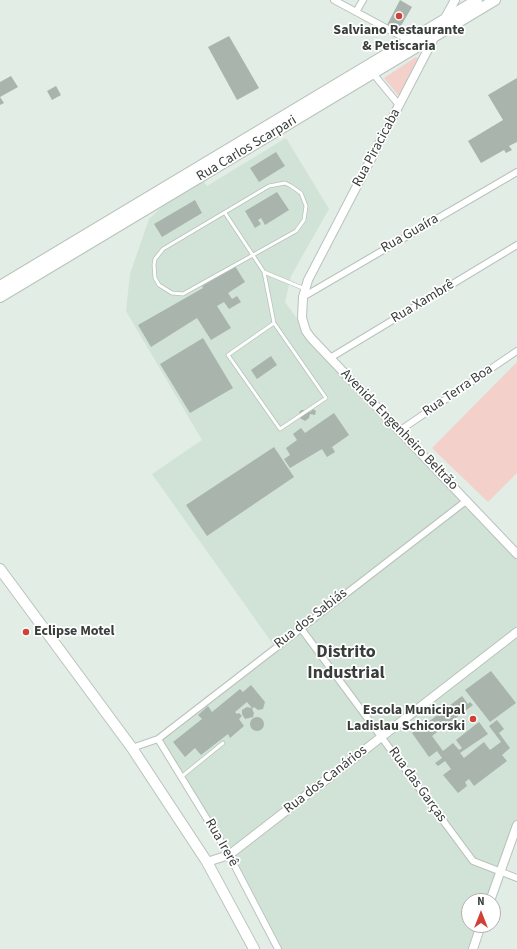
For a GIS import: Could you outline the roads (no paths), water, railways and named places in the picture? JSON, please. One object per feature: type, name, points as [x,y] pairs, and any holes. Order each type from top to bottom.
[{"type":"main road","name":"Rua Carlos Scarpari","points":[[370,70],[410,41],[477,0]]},
{"type":"main road","name":"Rua Carlos Scarpari","points":[[0,297],[370,70],[435,36],[495,0]]},
{"type":"main road","name":"Rua Carlos Scarpari","points":[[0,286],[304,110]]},
{"type":"main road","points":[[0,569],[132,748],[207,862],[254,949]]},
{"type":"street","points":[[334,0],[410,41]]},
{"type":"street","points":[[356,12],[363,0]]},
{"type":"street","name":"Rua Piracicaba","points":[[304,293],[308,280],[455,0]]},
{"type":"street","points":[[370,70],[399,105]]},
{"type":"street","name":"Rua Guaíra","points":[[304,293],[517,172]]},
{"type":"street","name":"Rua Xambrê","points":[[330,358],[517,245]]},
{"type":"street","name":"Avenida Engenheiro Beltrão","points":[[304,293],[302,318],[306,332],[517,554]]},
{"type":"street","name":"Rua Terra Boa","points":[[399,431],[517,350]]},
{"type":"street","name":"Rua dos Sabiás","points":[[132,748],[158,739],[300,627],[466,501]]},
{"type":"street","name":"Rua das Garças","points":[[300,627],[473,862],[517,878]]},
{"type":"street","name":"Rua dos Canários","points":[[207,862],[229,855],[517,632]]},
{"type":"street","name":"Rua Irerê","points":[[158,739],[229,855],[278,949]]},
{"type":"street","points":[[493,893],[517,825]]},
{"type":"street","points":[[473,949],[478,933]]},
{"type":"lane","points":[[285,183],[296,188],[304,200],[306,214],[302,225],[296,231],[183,294],[172,293],[159,285],[153,271],[155,259],[159,253],[167,246],[225,213],[269,186],[285,183]]},
{"type":"lane","points":[[225,213],[264,272],[274,323],[326,398],[280,429],[228,355],[274,323]]},
{"type":"lane","points":[[264,272],[304,293]]},
{"type":"lane","points":[[181,777],[224,743]]},
{"type":"place","name":"Salviano Restaurante & Petiscaria","points":[[399,16]]},
{"type":"place","name":"Eclipse Motel","points":[[26,632]]},
{"type":"place","name":"Escola Municipal Ladislau Schicorski","points":[[473,719]]},
{"type":"district","name":"Distrito Industrial","points":[[346,663]]}]
